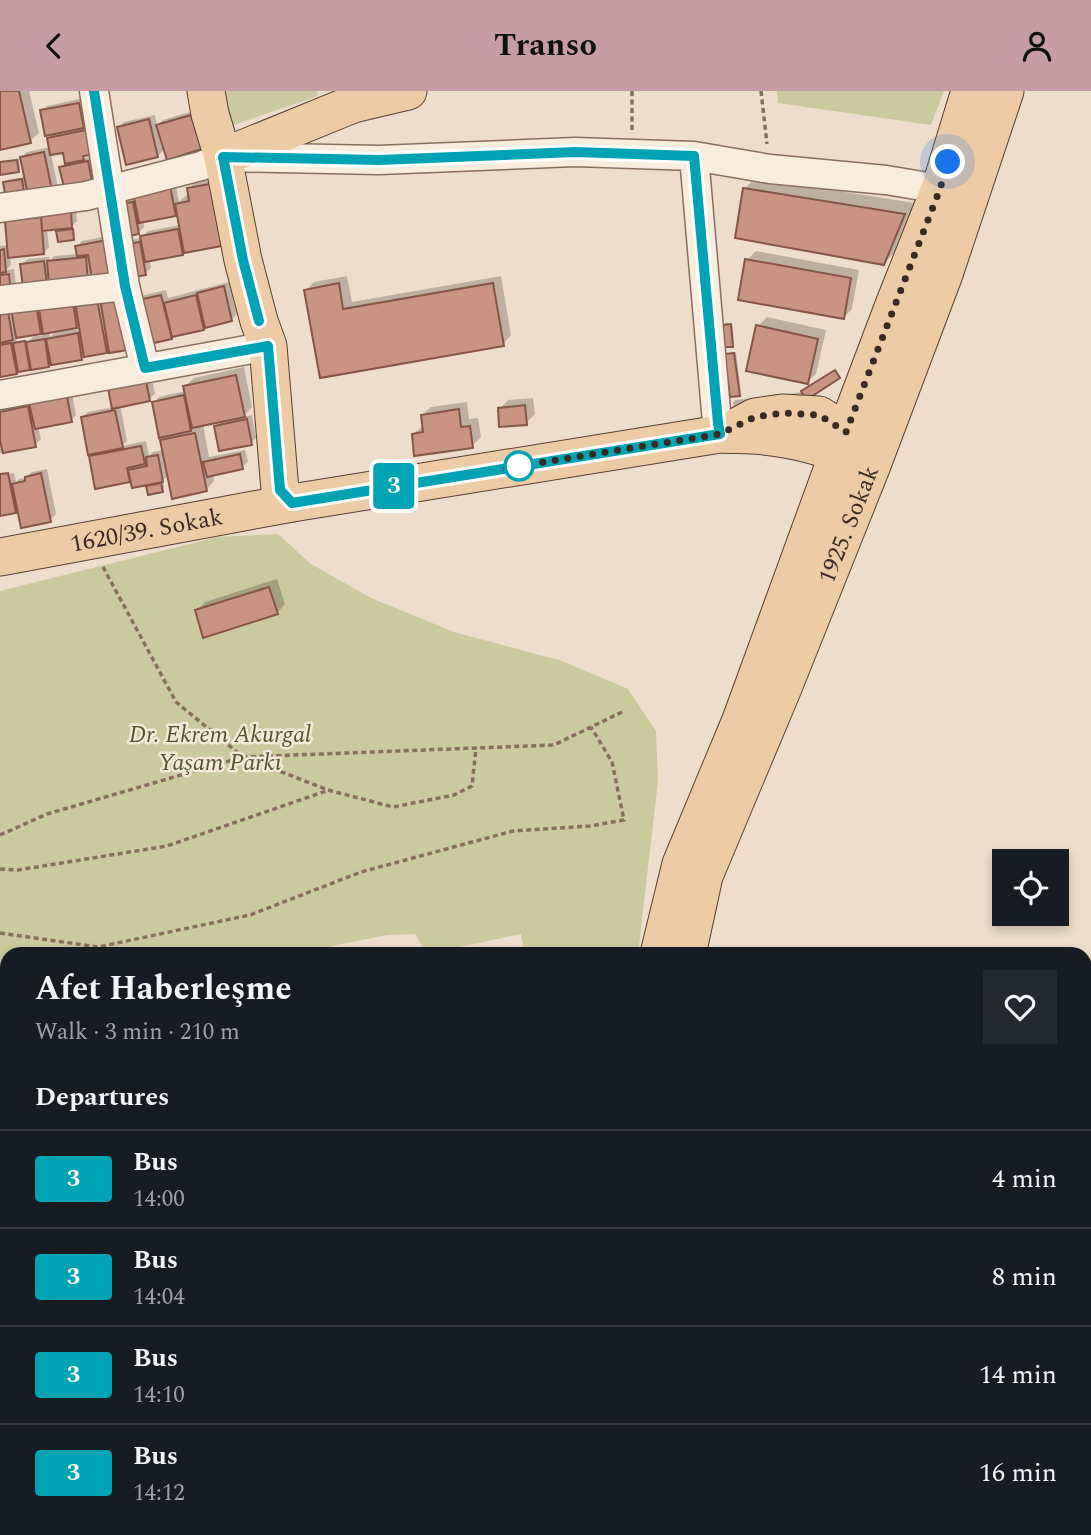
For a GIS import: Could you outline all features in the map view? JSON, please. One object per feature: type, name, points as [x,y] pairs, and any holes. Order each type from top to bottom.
[{"type":"main road","points":[[206,91],[223,157],[243,260],[268,346],[280,490],[292,503]]},
{"type":"main road","points":[[223,157],[336,101],[353,104],[408,91]]},
{"type":"main road","name":"1925. Sokak","points":[[689,947],[704,876],[782,690],[852,450],[940,189],[970,91]]},
{"type":"main road","name":"1925. Sokak","points":[[661,947],[681,864],[852,450],[944,274],[1005,91]]},
{"type":"main road","name":"1620/39. Sokak","points":[[0,557],[292,503],[720,434],[765,436],[852,450]]},
{"type":"street","points":[[94,91],[125,286],[145,368]]},
{"type":"street","points":[[0,208],[86,196],[201,166],[223,157],[379,160],[575,152],[694,156],[771,169],[886,180],[940,189]]},
{"type":"street","points":[[694,156],[720,434]]},
{"type":"street","points":[[0,300],[125,286]]},
{"type":"street","points":[[0,395],[268,346]]},
{"type":"path","points":[[632,91],[633,154]]},
{"type":"path","points":[[761,91],[771,169]]},
{"type":"path","points":[[88,541],[176,702],[243,757],[328,790],[393,807],[454,795],[472,786],[477,748]]},
{"type":"path","points":[[0,835],[47,814],[243,757],[554,745],[622,712]]},
{"type":"path","points":[[0,933],[98,947],[250,915],[362,872],[513,831],[590,826],[624,820],[612,762],[591,727]]},
{"type":"path","points":[[0,869],[18,870],[167,846],[328,790]]},
{"type":"green space","points":[[224,91],[317,91],[318,96],[231,126]]},
{"type":"green space","points":[[777,91],[944,91],[931,125],[778,103]]},
{"type":"green space","name":"Dr. Ekrem Akurgal Yaşam Parkı","points":[[278,534],[311,564],[371,598],[454,632],[562,661],[628,689],[656,731],[658,781],[639,947],[524,947],[521,934],[460,947],[423,947],[415,934],[387,935],[327,947],[0,947],[0,591],[218,537]]},
{"type":"building","points":[[0,91],[19,91],[31,143],[0,150]]},
{"type":"building","points":[[79,103],[84,128],[45,136],[40,110]]},
{"type":"building","points":[[191,115],[202,149],[167,160],[156,125]]},
{"type":"building","points":[[149,119],[158,157],[126,165],[117,127]]},
{"type":"building","points":[[86,130],[91,155],[83,156],[84,160],[65,164],[63,153],[50,155],[47,138]]},
{"type":"building","points":[[44,152],[53,195],[29,200],[20,157]]},
{"type":"building","points":[[17,160],[19,172],[0,175],[0,162]]},
{"type":"building","points":[[88,161],[92,181],[64,187],[59,167]]},
{"type":"building","points":[[22,179],[24,192],[5,194],[3,182]]},
{"type":"building","points":[[210,184],[222,246],[184,253],[175,204],[189,201],[187,188]]},
{"type":"building","points":[[170,186],[176,216],[139,223],[133,193]]},
{"type":"building","points":[[743,188],[905,214],[884,265],[735,238]]},
{"type":"building","points":[[133,202],[139,234],[119,238],[113,205]]},
{"type":"building","points":[[71,211],[72,228],[42,231],[41,214]]},
{"type":"building","points":[[41,217],[44,254],[8,258],[5,221]]},
{"type":"building","points":[[73,229],[74,240],[58,242],[56,231]]},
{"type":"building","points":[[178,229],[183,255],[145,262],[140,236]]},
{"type":"building","points":[[107,240],[114,281],[93,285],[88,255],[77,256],[75,246]]},
{"type":"building","points":[[140,242],[146,275],[128,278],[122,245]]},
{"type":"building","points":[[4,249],[6,272],[0,273],[0,250]]},
{"type":"building","points":[[86,257],[88,282],[49,285],[47,261]]},
{"type":"building","points":[[745,259],[851,278],[844,319],[738,300]]},
{"type":"building","points":[[44,261],[47,285],[23,287],[20,264]]},
{"type":"building","points":[[9,274],[11,293],[0,294],[0,275]]},
{"type":"building","points":[[339,283],[343,309],[493,283],[504,346],[320,378],[304,290]]},
{"type":"building","points":[[224,286],[232,321],[205,328],[197,293]]},
{"type":"building","points":[[124,294],[134,349],[109,353],[100,298]]},
{"type":"building","points":[[161,295],[172,339],[145,345],[134,301]]},
{"type":"building","points":[[196,295],[204,330],[172,337],[164,303]]},
{"type":"building","points":[[72,297],[77,328],[43,334],[38,303]]},
{"type":"building","points":[[97,299],[107,353],[84,357],[75,302]]},
{"type":"building","points":[[36,304],[41,334],[16,338],[11,308]]},
{"type":"building","points":[[7,306],[13,340],[0,343],[0,308]]},
{"type":"building","points":[[731,324],[733,347],[724,347],[722,325]]},
{"type":"building","points":[[756,325],[818,339],[808,384],[746,371]]},
{"type":"building","points":[[78,333],[82,360],[51,365],[46,339]]},
{"type":"building","points":[[45,339],[49,367],[31,370],[26,342]]},
{"type":"building","points":[[25,341],[30,370],[18,372],[13,343]]},
{"type":"building","points":[[11,343],[17,374],[0,377],[0,345]]},
{"type":"building","points":[[734,353],[740,396],[730,397],[724,354]]},
{"type":"building","points":[[835,370],[840,378],[806,400],[801,391]]},
{"type":"building","points":[[144,371],[150,401],[112,409],[106,378]]},
{"type":"building","points":[[236,375],[245,417],[192,428],[183,386]]},
{"type":"building","points":[[65,387],[72,422],[35,429],[27,395]]},
{"type":"building","points":[[184,395],[191,431],[159,438],[152,402]]},
{"type":"building","points":[[525,405],[527,425],[499,427],[498,408]]},
{"type":"building","points":[[28,406],[36,447],[3,453],[0,441],[0,412]]},
{"type":"building","points":[[459,409],[461,427],[470,426],[473,448],[414,456],[412,434],[423,432],[421,415]]},
{"type":"building","points":[[115,410],[123,448],[88,455],[81,417]]},
{"type":"building","points":[[247,419],[252,445],[219,451],[214,426]]},
{"type":"building","points":[[195,433],[207,491],[172,499],[160,440]]},
{"type":"building","points":[[141,446],[145,464],[127,468],[130,482],[95,489],[89,456]]},
{"type":"building","points":[[240,454],[243,469],[207,477],[203,462]]},
{"type":"building","points":[[158,455],[163,482],[132,488],[128,470],[147,466],[146,457]]},
{"type":"building","points":[[8,473],[16,513],[0,516],[0,474]]},
{"type":"building","points":[[41,473],[51,522],[21,528],[12,484]]},
{"type":"building","points":[[161,483],[163,492],[148,495],[146,486]]},
{"type":"building","points":[[269,587],[278,614],[203,638],[195,610]]},
{"type":"bus line","name":"3","points":[[94,91],[125,286],[145,368],[268,346],[280,490],[292,503],[720,434],[694,156],[575,152],[379,160],[223,157],[243,260],[259,321]]},
{"type":"route","points":[[519,466],[506,468],[720,434],[755,417],[782,413],[819,415],[846,432],[948,162]]}]
